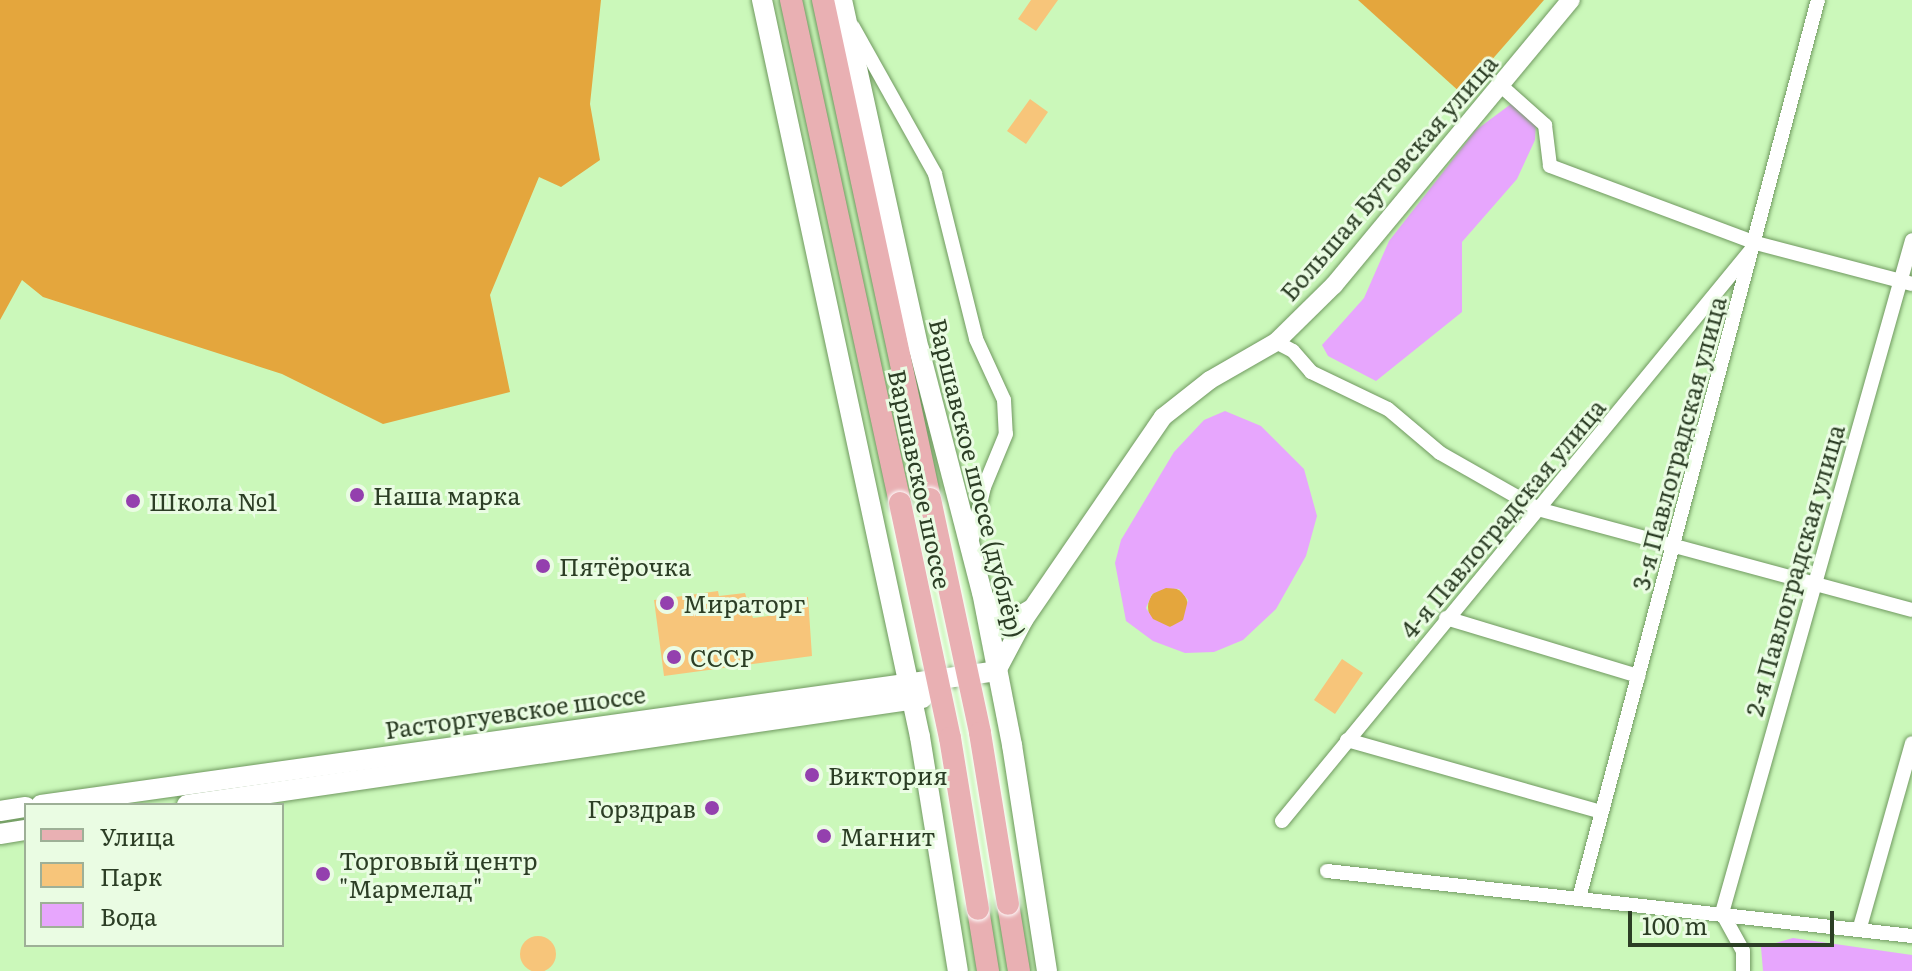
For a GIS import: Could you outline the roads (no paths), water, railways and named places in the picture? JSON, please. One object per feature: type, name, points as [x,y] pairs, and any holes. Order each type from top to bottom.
[{"type":"main road","points":[[762,0],[910,694],[958,971]]},
{"type":"main road","name":"Варшавское шоссе","points":[[791,0],[950,738],[988,971]]},
{"type":"main road","name":"Варшавское шоссе","points":[[836,1],[930,499],[980,733],[1019,971]]},
{"type":"main road","name":"Варшавское шоссе (дублёр)","points":[[836,1],[919,349],[982,592],[1047,971]]},
{"type":"main road","points":[[910,694],[997,671]]},
{"type":"main road","name":"Расторгуевское шоссе","points":[[57,803],[910,694]]},
{"type":"main road","name":"Расторгуевское шоссе","points":[[200,803],[910,694]]},
{"type":"main road","points":[[0,811],[24,807]]},
{"type":"main road","points":[[0,834],[24,830]]},
{"type":"street","name":"Большая Бутовская улица","points":[[997,671],[1032,607],[1163,417],[1210,380],[1276,342],[1334,285],[1571,0]]},
{"type":"street","name":"3-я Павлоградская улица","points":[[1579,898],[1756,243],[1818,0]]},
{"type":"street","points":[[836,1],[935,174],[976,339],[1004,400],[1006,434],[981,497],[971,547]]},
{"type":"street","points":[[1499,84],[1545,125],[1550,166],[1756,243],[1906,283]]},
{"type":"street","name":"2-я Павлоградская улица","points":[[1722,913],[1813,581],[1906,283],[1912,240]]},
{"type":"street","name":"4-я Павлоградская улица","points":[[1282,821],[1756,243]]},
{"type":"street","points":[[1276,342],[1293,351],[1311,372],[1388,409],[1440,453],[1538,509],[1912,610]]},
{"type":"street","points":[[982,592],[999,617],[1011,620],[1032,607]]},
{"type":"street","points":[[1446,618],[1638,676]]},
{"type":"street","points":[[1347,740],[1601,812]]},
{"type":"street","points":[[1860,927],[1912,743]]},
{"type":"street","points":[[1327,871],[1860,927],[1912,936]]},
{"type":"street","points":[[1722,913],[1743,951],[1743,971]]},
{"type":"water","points":[[1511,104],[1536,123],[1535,140],[1517,179],[1462,242],[1462,312],[1376,381],[1328,356],[1322,345],[1364,298],[1389,241],[1476,130]]},
{"type":"water","points":[[1225,411],[1261,426],[1304,469],[1317,516],[1306,556],[1276,609],[1243,640],[1214,652],[1185,653],[1153,641],[1126,621],[1115,563],[1121,540],[1174,452],[1204,420]],"holes":[[[1166,588],[1179,589],[1188,600],[1183,620],[1170,627],[1153,619],[1146,608],[1152,594]]]},
{"type":"water","points":[[1793,938],[1912,955],[1912,971],[1763,971],[1761,947]]},
{"type":"place","name":"Наша марка","points":[[357,495]]},
{"type":"place","name":"Школа №1","points":[[133,501]]},
{"type":"place","name":"Пятёрочка","points":[[543,566]]},
{"type":"place","name":"Мираторг","points":[[667,603]]},
{"type":"place","name":"СССР","points":[[674,657]]},
{"type":"place","name":"Виктория","points":[[812,775]]},
{"type":"place","name":"Горздрав","points":[[712,808]]},
{"type":"place","name":"Магнит","points":[[824,836]]},
{"type":"place","name":"Торговый центр \"Мармелад\"","points":[[323,874]]}]
